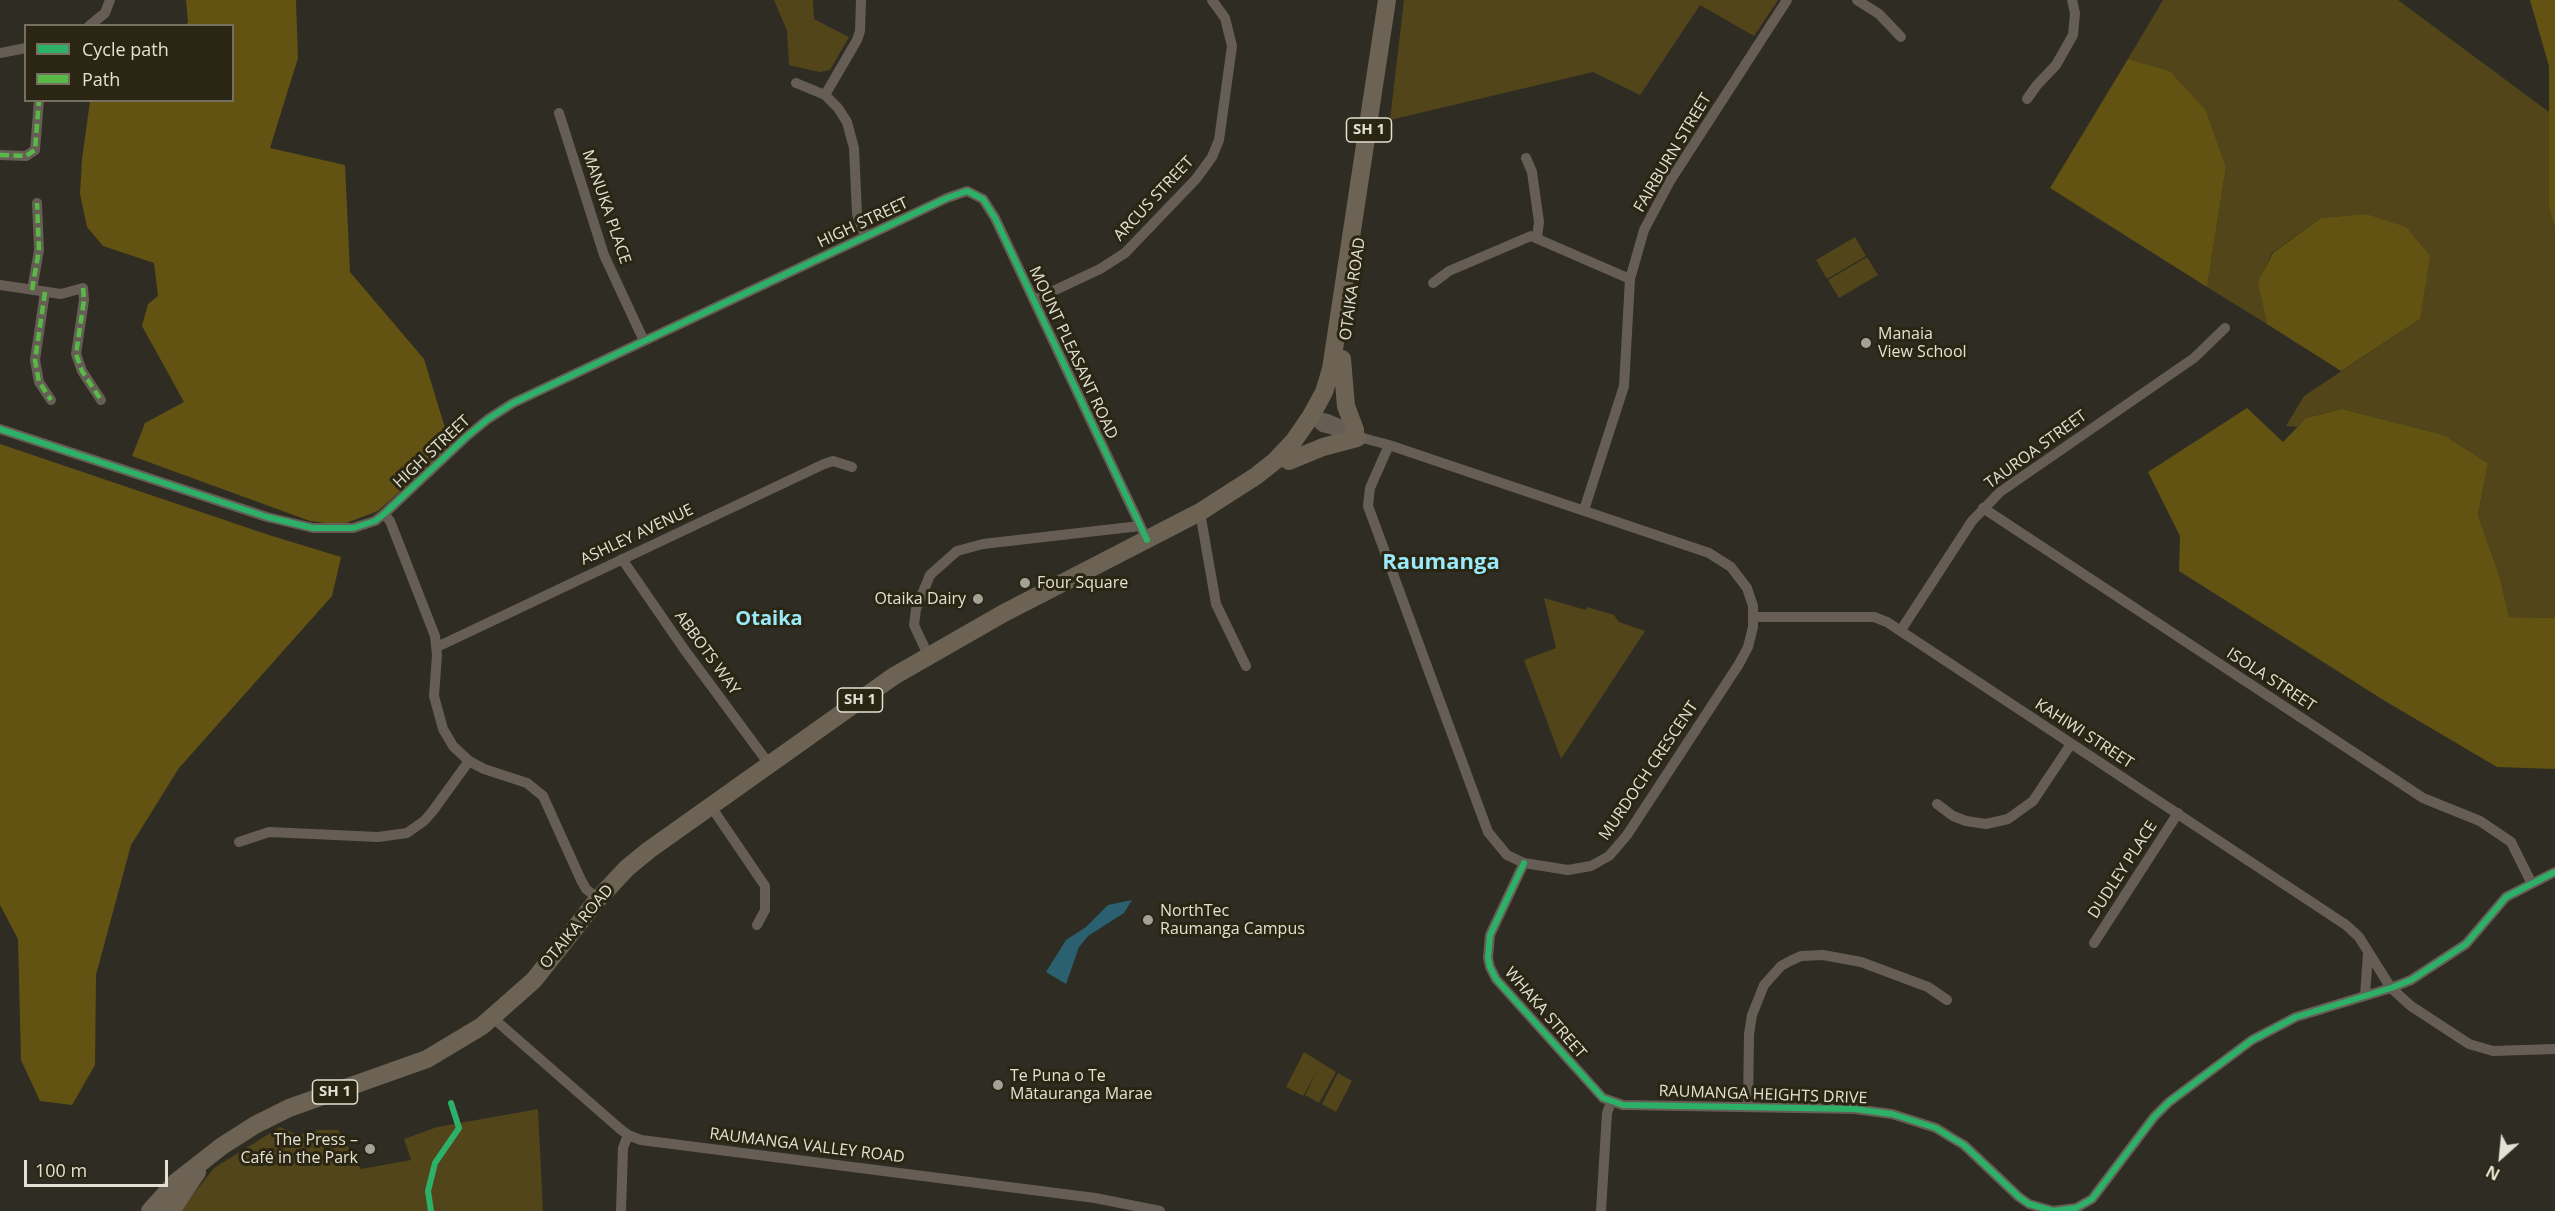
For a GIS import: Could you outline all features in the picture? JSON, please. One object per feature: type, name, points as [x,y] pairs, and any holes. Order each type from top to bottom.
[{"type":"highway","name":"OTAIKA ROAD","points":[[1200,512],[1265,469],[1317,419],[1334,357],[1387,0]]},
{"type":"highway","name":"OTAIKA ROAD","points":[[150,1211],[176,1182],[206,1158],[272,1116],[427,1059],[493,1018],[534,980],[598,899],[627,868],[710,805],[894,676],[1144,533],[1229,503],[1252,491],[1289,461],[1305,443],[1333,393],[1342,359],[1394,0]]},
{"type":"highway","points":[[1289,461],[1323,447],[1361,436],[1346,406],[1342,359]]},
{"type":"highway","name":"OTAIKA ROAD","points":[[171,1211],[206,1158]]},
{"type":"street","points":[[91,24],[105,13],[110,0]]},
{"type":"street","points":[[825,95],[861,31],[861,0]]},
{"type":"street","name":"ARCUS STREET","points":[[1034,300],[1100,269],[1125,254],[1196,179],[1212,157],[1218,140],[1232,46],[1225,18],[1212,0]]},
{"type":"street","name":"FAIRBURN STREET","points":[[1584,510],[1624,386],[1630,279],[1636,250],[1655,206],[1786,0]]},
{"type":"street","points":[[1857,0],[1879,14],[1901,37]]},
{"type":"street","points":[[2027,99],[2056,65],[2073,35],[2075,13],[2072,0]]},
{"type":"street","points":[[0,52],[24,48]]},
{"type":"street","points":[[796,83],[825,95],[843,115],[851,131],[854,148],[856,207],[865,236]]},
{"type":"street","points":[[0,155],[26,156],[35,150],[39,102]]},
{"type":"street","name":"MANUKA PLACE","points":[[559,113],[604,255],[644,341]]},
{"type":"street","points":[[1526,158],[1532,172],[1539,222],[1537,238]]},
{"type":"street","name":"MOUNT PLEASANT ROAD","points":[[962,192],[978,196],[988,205],[1144,533]]},
{"type":"street","name":"HIGH STREET","points":[[0,429],[293,524],[320,529],[365,525],[384,514],[466,437],[500,411],[962,192]]},
{"type":"street","points":[[33,290],[39,250],[37,203]]},
{"type":"street","points":[[1433,283],[1449,271],[1524,237],[1537,238],[1630,279]]},
{"type":"street","points":[[0,285],[61,294],[82,288],[84,300],[76,354],[82,371],[101,400]]},
{"type":"street","points":[[45,292],[35,360],[39,382],[51,400]]},
{"type":"street","name":"TAUROA STREET","points":[[1901,630],[1983,508],[2000,492],[2194,358],[2225,328]]},
{"type":"street","name":"MURDOCH CRESCENT","points":[[1317,419],[1716,556],[1731,567],[1747,588],[1754,617],[1751,638],[1739,663],[1616,849],[1600,862],[1581,870],[1556,869],[1524,863],[1507,855],[1488,832],[1368,506],[1370,488],[1389,445]]},
{"type":"street","name":"ASHLEY AVENUE","points":[[437,647],[824,464],[833,461],[852,467]]},
{"type":"street","name":"ISOLA STREET","points":[[1983,508],[2423,798],[2480,821],[2511,842],[2531,882]]},
{"type":"street","points":[[1200,512],[1216,604],[1246,666]]},
{"type":"street","points":[[384,514],[390,521],[429,619],[437,647],[434,696],[437,714],[447,737],[469,761],[484,769],[527,783],[543,796],[586,889],[598,899]]},
{"type":"street","name":"OTAIKA ROAD","points":[[928,655],[914,625],[916,609],[930,575],[957,551],[983,544],[1144,533]]},
{"type":"street","name":"ABBOTS WAY","points":[[622,559],[684,649],[769,764]]},
{"type":"street","name":"KAHIWI STREET","points":[[1754,617],[1874,617],[1901,630],[2353,931],[2391,988],[2411,1006],[2469,1044],[2482,1049],[2555,1049]]},
{"type":"street","points":[[1937,804],[1953,816],[1966,821],[1986,824],[2008,819],[2033,801],[2071,744]]},
{"type":"street","points":[[239,842],[269,832],[282,831],[378,837],[407,833],[432,812],[469,761]]},
{"type":"street","points":[[710,805],[765,886],[765,910],[758,925]]},
{"type":"street","name":"DUDLEY PLACE","points":[[2094,944],[2178,813]]},
{"type":"street","name":"WHAKA STREET","points":[[1524,863],[1490,936],[1488,958],[1490,967],[1501,985],[1598,1094],[1611,1102]]},
{"type":"street","name":"RAUMANGA HEIGHTS DRIVE","points":[[1611,1102],[1623,1105],[1855,1109],[1892,1114],[1936,1128],[1964,1145],[2028,1203],[2053,1211],[2076,1208],[2086,1204],[2101,1190],[2154,1117],[2184,1090],[2276,1026],[2296,1017],[2410,980],[2454,954],[2466,944],[2506,897],[2531,882],[2555,872]]},
{"type":"street","points":[[2365,996],[2368,953]]},
{"type":"street","points":[[1748,1107],[1749,1034],[1756,1000],[1772,975],[1790,961],[1801,956],[1823,955],[1861,962],[1928,987],[1947,1000]]},
{"type":"street","name":"RAUMANGA VALLEY ROAD","points":[[493,1018],[628,1135],[664,1144],[1160,1211]]},
{"type":"street","points":[[1601,1211],[1607,1113],[1611,1102]]},
{"type":"street","points":[[621,1211],[623,1148],[628,1135]]},
{"type":"shaded area","points":[[186,0],[296,0],[298,58],[270,148],[345,165],[350,272],[424,359],[446,431],[454,443],[378,511],[341,525],[310,521],[132,456],[145,423],[184,402],[142,326],[148,304],[158,296],[154,263],[103,246],[87,227],[80,194],[82,159],[90,102],[234,102],[234,24],[185,24],[188,23]]},
{"type":"shaded area","points":[[774,0],[813,0],[814,19],[849,37],[830,70],[819,72],[789,65],[787,31]]},
{"type":"shaded area","points":[[1404,0],[1778,0],[1754,36],[1700,5],[1640,95],[1593,72],[1390,120]]},
{"type":"shaded area","points":[[2163,0],[2398,0],[2549,112],[2549,208],[2555,228],[2555,618],[2509,617],[2500,578],[2478,515],[2488,463],[2444,435],[2342,409],[2306,418],[2297,427],[2286,426],[2304,396],[2420,319],[2367,214],[2321,218],[2272,253],[2259,282],[2267,324],[2207,287],[2226,167],[2206,110],[2170,71],[2128,59]]},
{"type":"shaded area","points":[[2530,0],[2555,0],[2555,228],[2549,208],[2549,66]]},
{"type":"shaded area","points":[[2128,59],[2170,71],[2206,110],[2226,167],[2207,287],[2050,188]]},
{"type":"shaded area","points":[[2366,214],[2406,227],[2430,256],[2420,319],[2341,371],[2267,324],[2258,282],[2273,253],[2321,218]]},
{"type":"shaded area","points":[[1855,237],[1866,256],[1827,279],[1816,260]]},
{"type":"shaded area","points":[[1867,257],[1878,275],[1839,298],[1828,280]]},
{"type":"shaded area","points":[[2247,408],[2283,442],[2306,418],[2342,409],[2444,435],[2488,463],[2478,515],[2500,578],[2509,617],[2555,618],[2555,769],[2497,767],[2385,701],[2179,571],[2180,536],[2148,472]]},
{"type":"shaded area","points":[[0,444],[341,557],[332,596],[179,768],[131,845],[96,975],[95,1065],[72,1105],[40,1101],[21,1060],[18,939],[0,905]]},
{"type":"shaded area","points":[[1544,598],[1614,615],[1619,622],[1645,631],[1561,759],[1524,660],[1556,648]]},
{"type":"shaded area","points":[[1304,1052],[1336,1072],[1319,1103],[1305,1095],[1317,1071],[1303,1096],[1286,1087]]},
{"type":"shaded area","points":[[1338,1073],[1352,1081],[1336,1112],[1322,1104]]},
{"type":"shaded area","points":[[538,1109],[543,1211],[180,1211],[214,1168],[280,1127],[298,1135],[319,1130],[338,1130],[361,1169],[411,1160],[404,1139],[437,1127]]},
{"type":"water","points":[[1132,900],[1124,913],[1088,936],[1079,947],[1066,984],[1046,972],[1066,940],[1086,927],[1108,905]]},
{"type":"marked path","points":[[0,155],[26,156],[35,150],[39,102]]},
{"type":"marked path","points":[[32,290],[39,250],[37,203]]},
{"type":"marked path","points":[[83,288],[84,300],[76,354],[82,371],[101,400]]},
{"type":"marked path","points":[[45,292],[35,360],[39,382],[51,400]]},
{"type":"cycle path","points":[[0,429],[267,517],[313,528],[353,528],[375,521],[384,514],[466,437],[513,403],[947,198],[967,191],[983,199],[995,218],[1147,540]]},
{"type":"cycle path","points":[[1524,863],[1490,935],[1488,958],[1490,967],[1496,979],[1603,1098],[1623,1105],[1855,1109],[1892,1114],[1936,1128],[1964,1145],[2019,1197],[2029,1204],[2053,1211],[2076,1208],[2092,1199],[2154,1117],[2169,1102],[2252,1040],[2296,1017],[2411,980],[2466,944],[2506,897],[2555,872]]},
{"type":"cycle path","points":[[431,1211],[428,1191],[435,1163],[459,1128],[451,1103]]},
{"type":"place","name":"Manaia View School","points":[[1866,343]]},
{"type":"place","name":"Four Square","points":[[1025,583]]},
{"type":"place","name":"Otaika Dairy","points":[[978,599]]},
{"type":"place","name":"NorthTec Raumanga Campus","points":[[1148,920]]},
{"type":"place","name":"Te Puna o Te Mātauranga Marae","points":[[998,1085]]},
{"type":"place","name":"The Press – Café in the Park","points":[[370,1149]]},
{"type":"district","name":"Raumanga","points":[[1441,563]]},
{"type":"district","name":"Otaika","points":[[769,619]]}]
